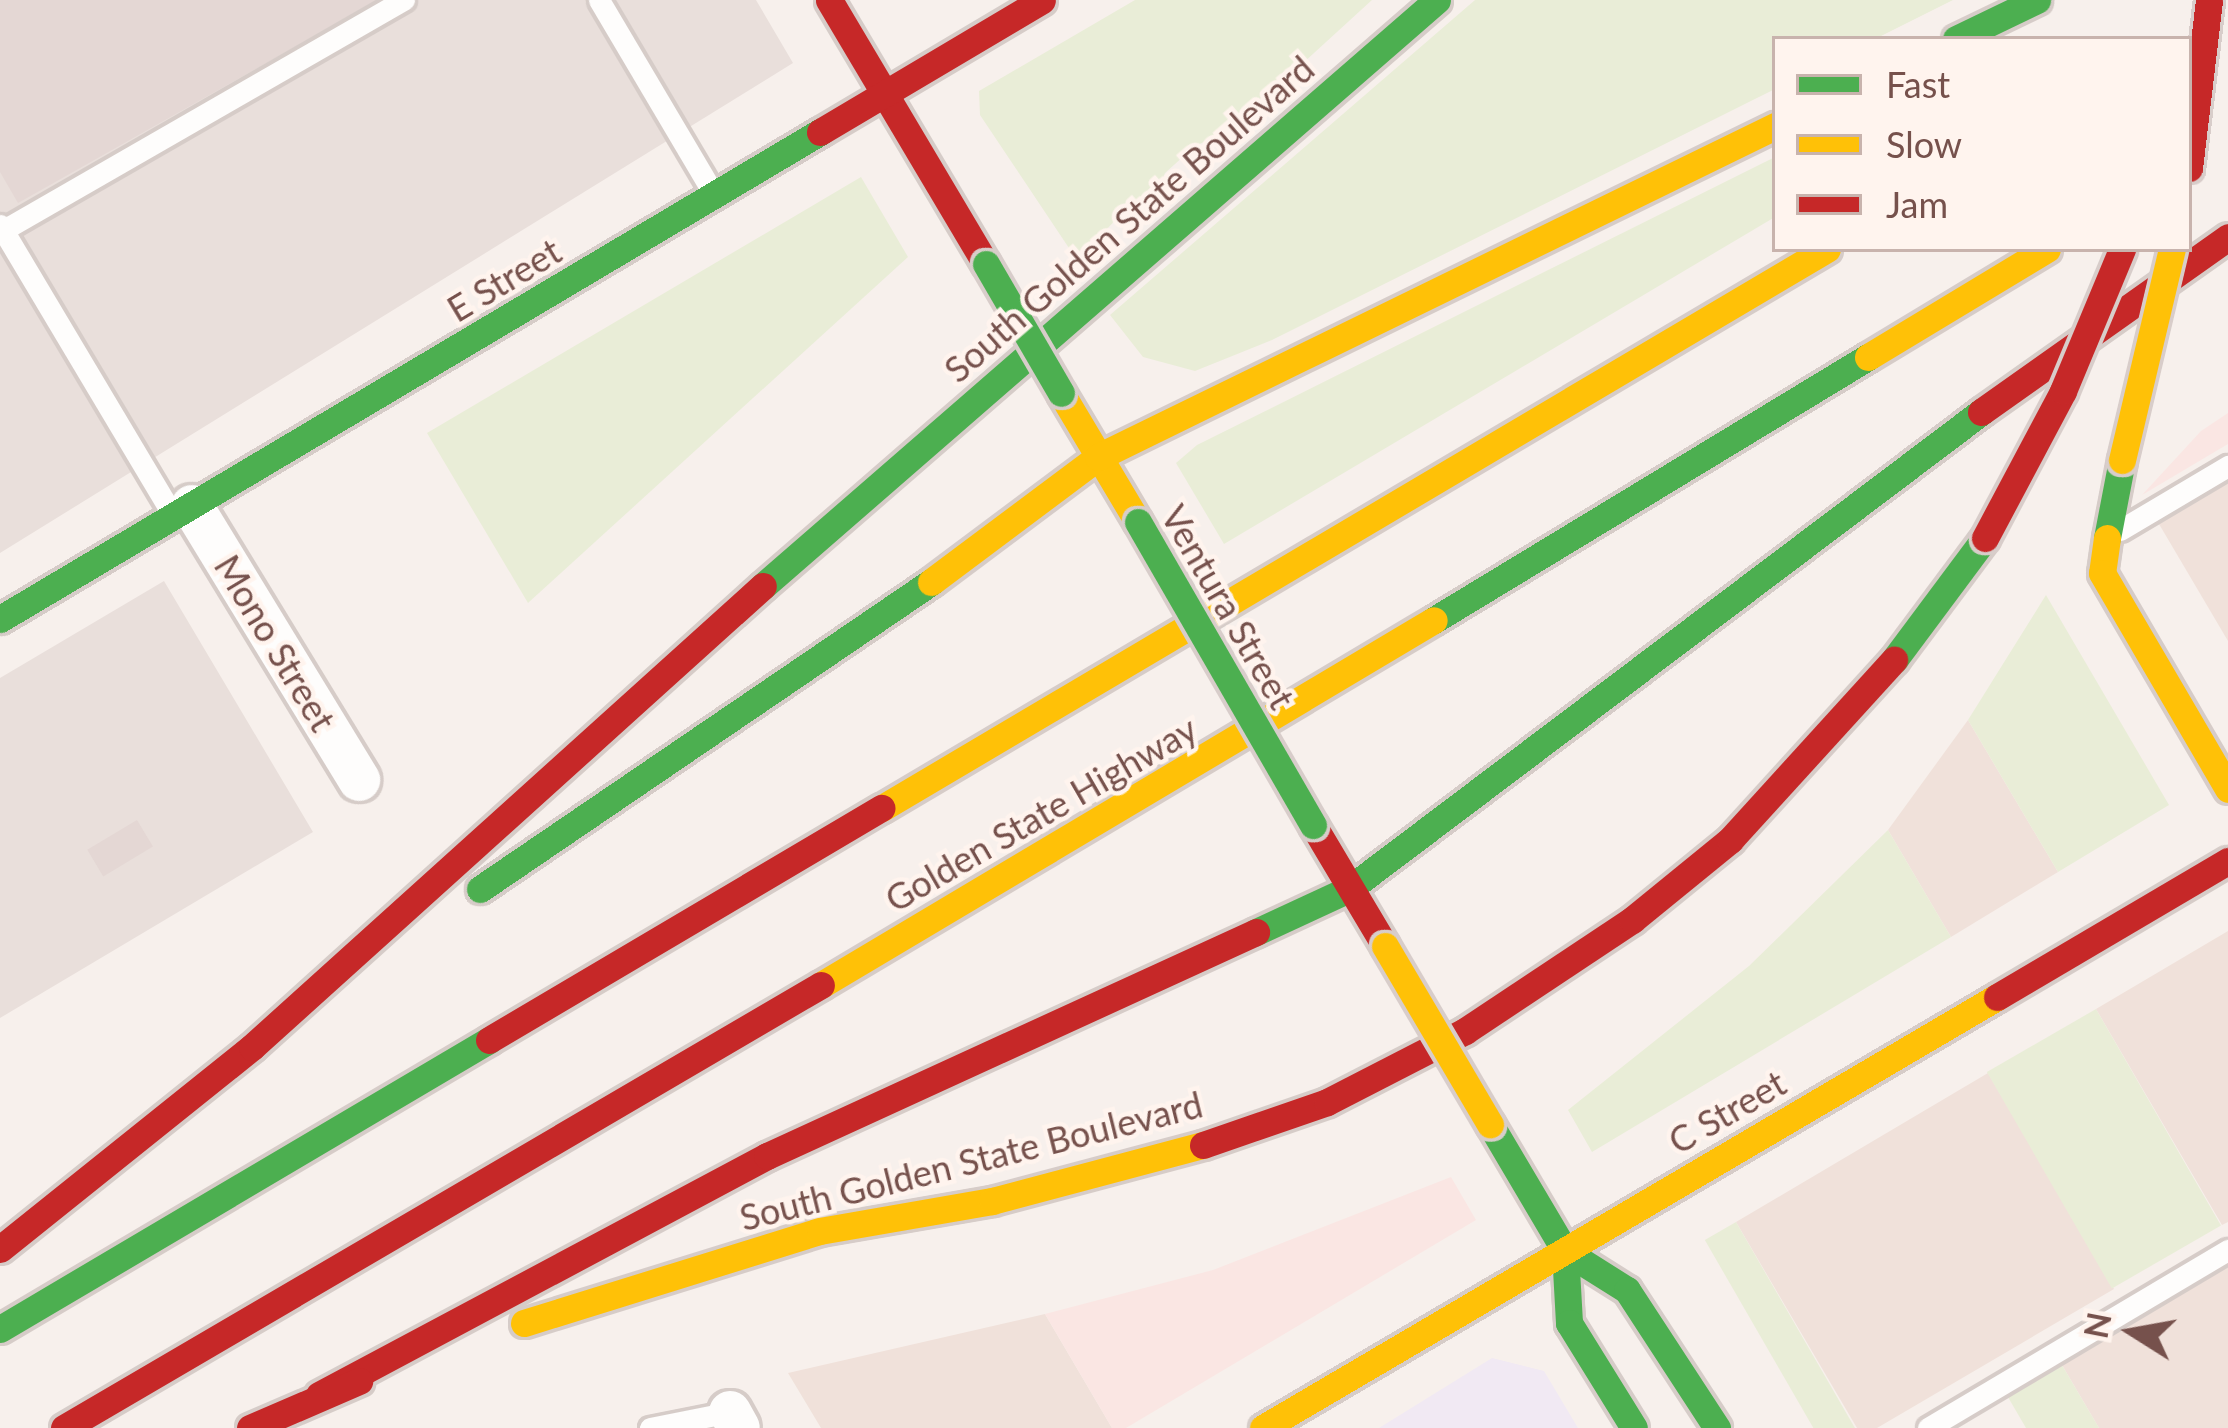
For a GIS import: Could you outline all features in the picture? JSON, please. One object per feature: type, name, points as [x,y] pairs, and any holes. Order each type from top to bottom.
[{"type":"main road","name":"Ventura Street","points":[[829,0],[1565,1250],[1627,1290],[1717,1428]]},
{"type":"main road","name":"E Street","points":[[0,619],[886,97],[1042,0]]},
{"type":"main road","name":"South Golden State Boulevard","points":[[0,1249],[252,1047],[760,588],[1436,0]]},
{"type":"main road","points":[[1962,36],[2037,0]]},
{"type":"main road","points":[[2179,36],[2182,0]]},
{"type":"main road","points":[[2192,141],[2209,0]]},
{"type":"main road","points":[[2184,36],[2228,12]]},
{"type":"main road","points":[[252,1047],[988,543],[1098,457],[1772,127]]},
{"type":"main road","points":[[2192,164],[2228,139]]},
{"type":"main road","points":[[319,1395],[767,1156],[1349,889],[1936,444],[2228,238]]},
{"type":"main road","points":[[0,1330],[1822,252]]},
{"type":"main road","name":"Golden State Highway","points":[[64,1428],[1160,786],[2042,252]]},
{"type":"main road","name":"South Golden State Boulevard","points":[[250,1428],[319,1395],[666,1275],[820,1231],[992,1201],[1179,1153],[1327,1102],[1564,969],[1730,840],[1886,673],[1985,538],[2063,392],[2121,252]]},
{"type":"main road","points":[[2171,252],[2122,460],[2102,573],[2228,790]]},
{"type":"main road","name":"C Street","points":[[1263,1428],[2228,861]]},
{"type":"main road","name":"Ventura Street","points":[[1565,1250],[1569,1323],[1634,1428]]},
{"type":"street","name":"Mono Street","points":[[183,511],[359,780]]},
{"type":"lane","points":[[183,511],[1,229],[404,0]]},
{"type":"lane","points":[[599,0],[715,197]]},
{"type":"lane","points":[[2107,538],[2228,466]]},
{"type":"lane","points":[[1928,1428],[2228,1250]]},
{"type":"lane","points":[[650,1428],[735,1420]]},
{"type":"shaded area","points":[[0,0],[756,0],[793,63],[0,553]]},
{"type":"shaded area","points":[[2228,413],[2228,444],[2142,495],[2201,431]]},
{"type":"shaded area","points":[[2228,483],[2228,641],[2159,524]]},
{"type":"shaded area","points":[[164,581],[313,832],[0,1018],[0,678]]},
{"type":"shaded area","points":[[1968,720],[2058,872],[1951,937],[1888,830]]},
{"type":"shaded area","points":[[2228,931],[2228,1222],[2222,1225],[2096,1009]]},
{"type":"shaded area","points":[[1988,1073],[2114,1289],[1877,1428],[1857,1428],[1736,1222]]},
{"type":"shaded area","points":[[1451,1177],[1476,1220],[1126,1428],[1112,1428],[1045,1314],[1213,1270]]},
{"type":"shaded area","points":[[2228,1260],[2228,1428],[2099,1428],[2059,1360]]},
{"type":"shaded area","points":[[1045,1314],[1112,1428],[821,1428],[788,1373]]},
{"type":"shaded area","points":[[1492,1358],[1544,1371],[1578,1428],[1379,1428]]},
{"type":"green space","points":[[1135,0],[1372,0],[1233,127],[1194,147],[1165,173],[1156,194],[1129,206],[1077,260],[980,115],[979,91]]},
{"type":"green space","points":[[1475,0],[1953,0],[1881,36],[1772,36],[1772,90],[1272,340],[1195,371],[1143,357],[1110,315]]},
{"type":"green space","points":[[1772,158],[1772,219],[1224,544],[1176,463],[1197,445]]},
{"type":"green space","points":[[861,177],[908,257],[528,603],[427,433]]},
{"type":"green space","points":[[2046,595],[2169,805],[2058,872],[1968,720]]},
{"type":"green space","points":[[1888,830],[1951,937],[1592,1152],[1568,1110],[1749,966]]},
{"type":"green space","points":[[2096,1009],[2221,1226],[2112,1289],[1987,1072]]},
{"type":"green space","points":[[1736,1222],[1855,1428],[1813,1428],[1705,1240]]},
{"type":"green space","points":[[2059,1360],[2099,1428],[2026,1428],[2005,1392]]},
{"type":"building","points":[[0,0],[378,0],[18,203],[0,172]]},
{"type":"building","points":[[137,820],[153,847],[103,876],[87,850]]},
{"type":"traffic: fast","points":[[763,586],[1437,0]]},
{"type":"traffic: fast","points":[[1962,36],[2037,0]]},
{"type":"traffic: fast","points":[[0,619],[820,132]]},
{"type":"traffic: fast","points":[[986,264],[1061,393]]},
{"type":"traffic: fast","points":[[1434,620],[1868,357]]},
{"type":"traffic: fast","points":[[1256,932],[1349,889],[1981,412]]},
{"type":"traffic: fast","points":[[2107,538],[2122,460]]},
{"type":"traffic: fast","points":[[1138,522],[1313,825]]},
{"type":"traffic: fast","points":[[1894,660],[1985,538]]},
{"type":"traffic: fast","points":[[480,889],[931,582]]},
{"type":"traffic: fast","points":[[0,1329],[489,1040]]},
{"type":"traffic: fast","points":[[1490,1124],[1565,1251],[1627,1290],[1717,1428]]},
{"type":"traffic: fast","points":[[1565,1251],[1569,1323],[1634,1428]]},
{"type":"traffic: slow","points":[[931,582],[1098,457],[1772,127]]},
{"type":"traffic: slow","points":[[882,808],[1822,252]]},
{"type":"traffic: slow","points":[[1868,357],[2042,252]]},
{"type":"traffic: slow","points":[[2122,460],[2171,252]]},
{"type":"traffic: slow","points":[[1061,393],[1138,522]]},
{"type":"traffic: slow","points":[[2107,538],[2102,573],[2228,789]]},
{"type":"traffic: slow","points":[[821,985],[1434,620]]},
{"type":"traffic: slow","points":[[1385,946],[1490,1124]]},
{"type":"traffic: slow","points":[[1263,1428],[1997,997]]},
{"type":"traffic: slow","points":[[524,1323],[820,1231],[992,1201],[1203,1145]]},
{"type":"traffic: jam","points":[[829,0],[986,264]]},
{"type":"traffic: jam","points":[[820,132],[1042,0]]},
{"type":"traffic: jam","points":[[2192,143],[2209,0]]},
{"type":"traffic: jam","points":[[1981,412],[2228,237]]},
{"type":"traffic: jam","points":[[1985,538],[2063,391],[2121,252]]},
{"type":"traffic: jam","points":[[0,1249],[252,1047],[763,586]]},
{"type":"traffic: jam","points":[[1203,1145],[1327,1102],[1465,1031],[1632,920],[1730,840],[1894,660]]},
{"type":"traffic: jam","points":[[489,1040],[882,808]]},
{"type":"traffic: jam","points":[[1313,825],[1385,946]]},
{"type":"traffic: jam","points":[[1997,997],[2228,861]]},
{"type":"traffic: jam","points":[[319,1395],[767,1156],[1256,932]]},
{"type":"traffic: jam","points":[[64,1428],[821,985]]},
{"type":"traffic: jam","points":[[250,1428],[359,1381]]}]
